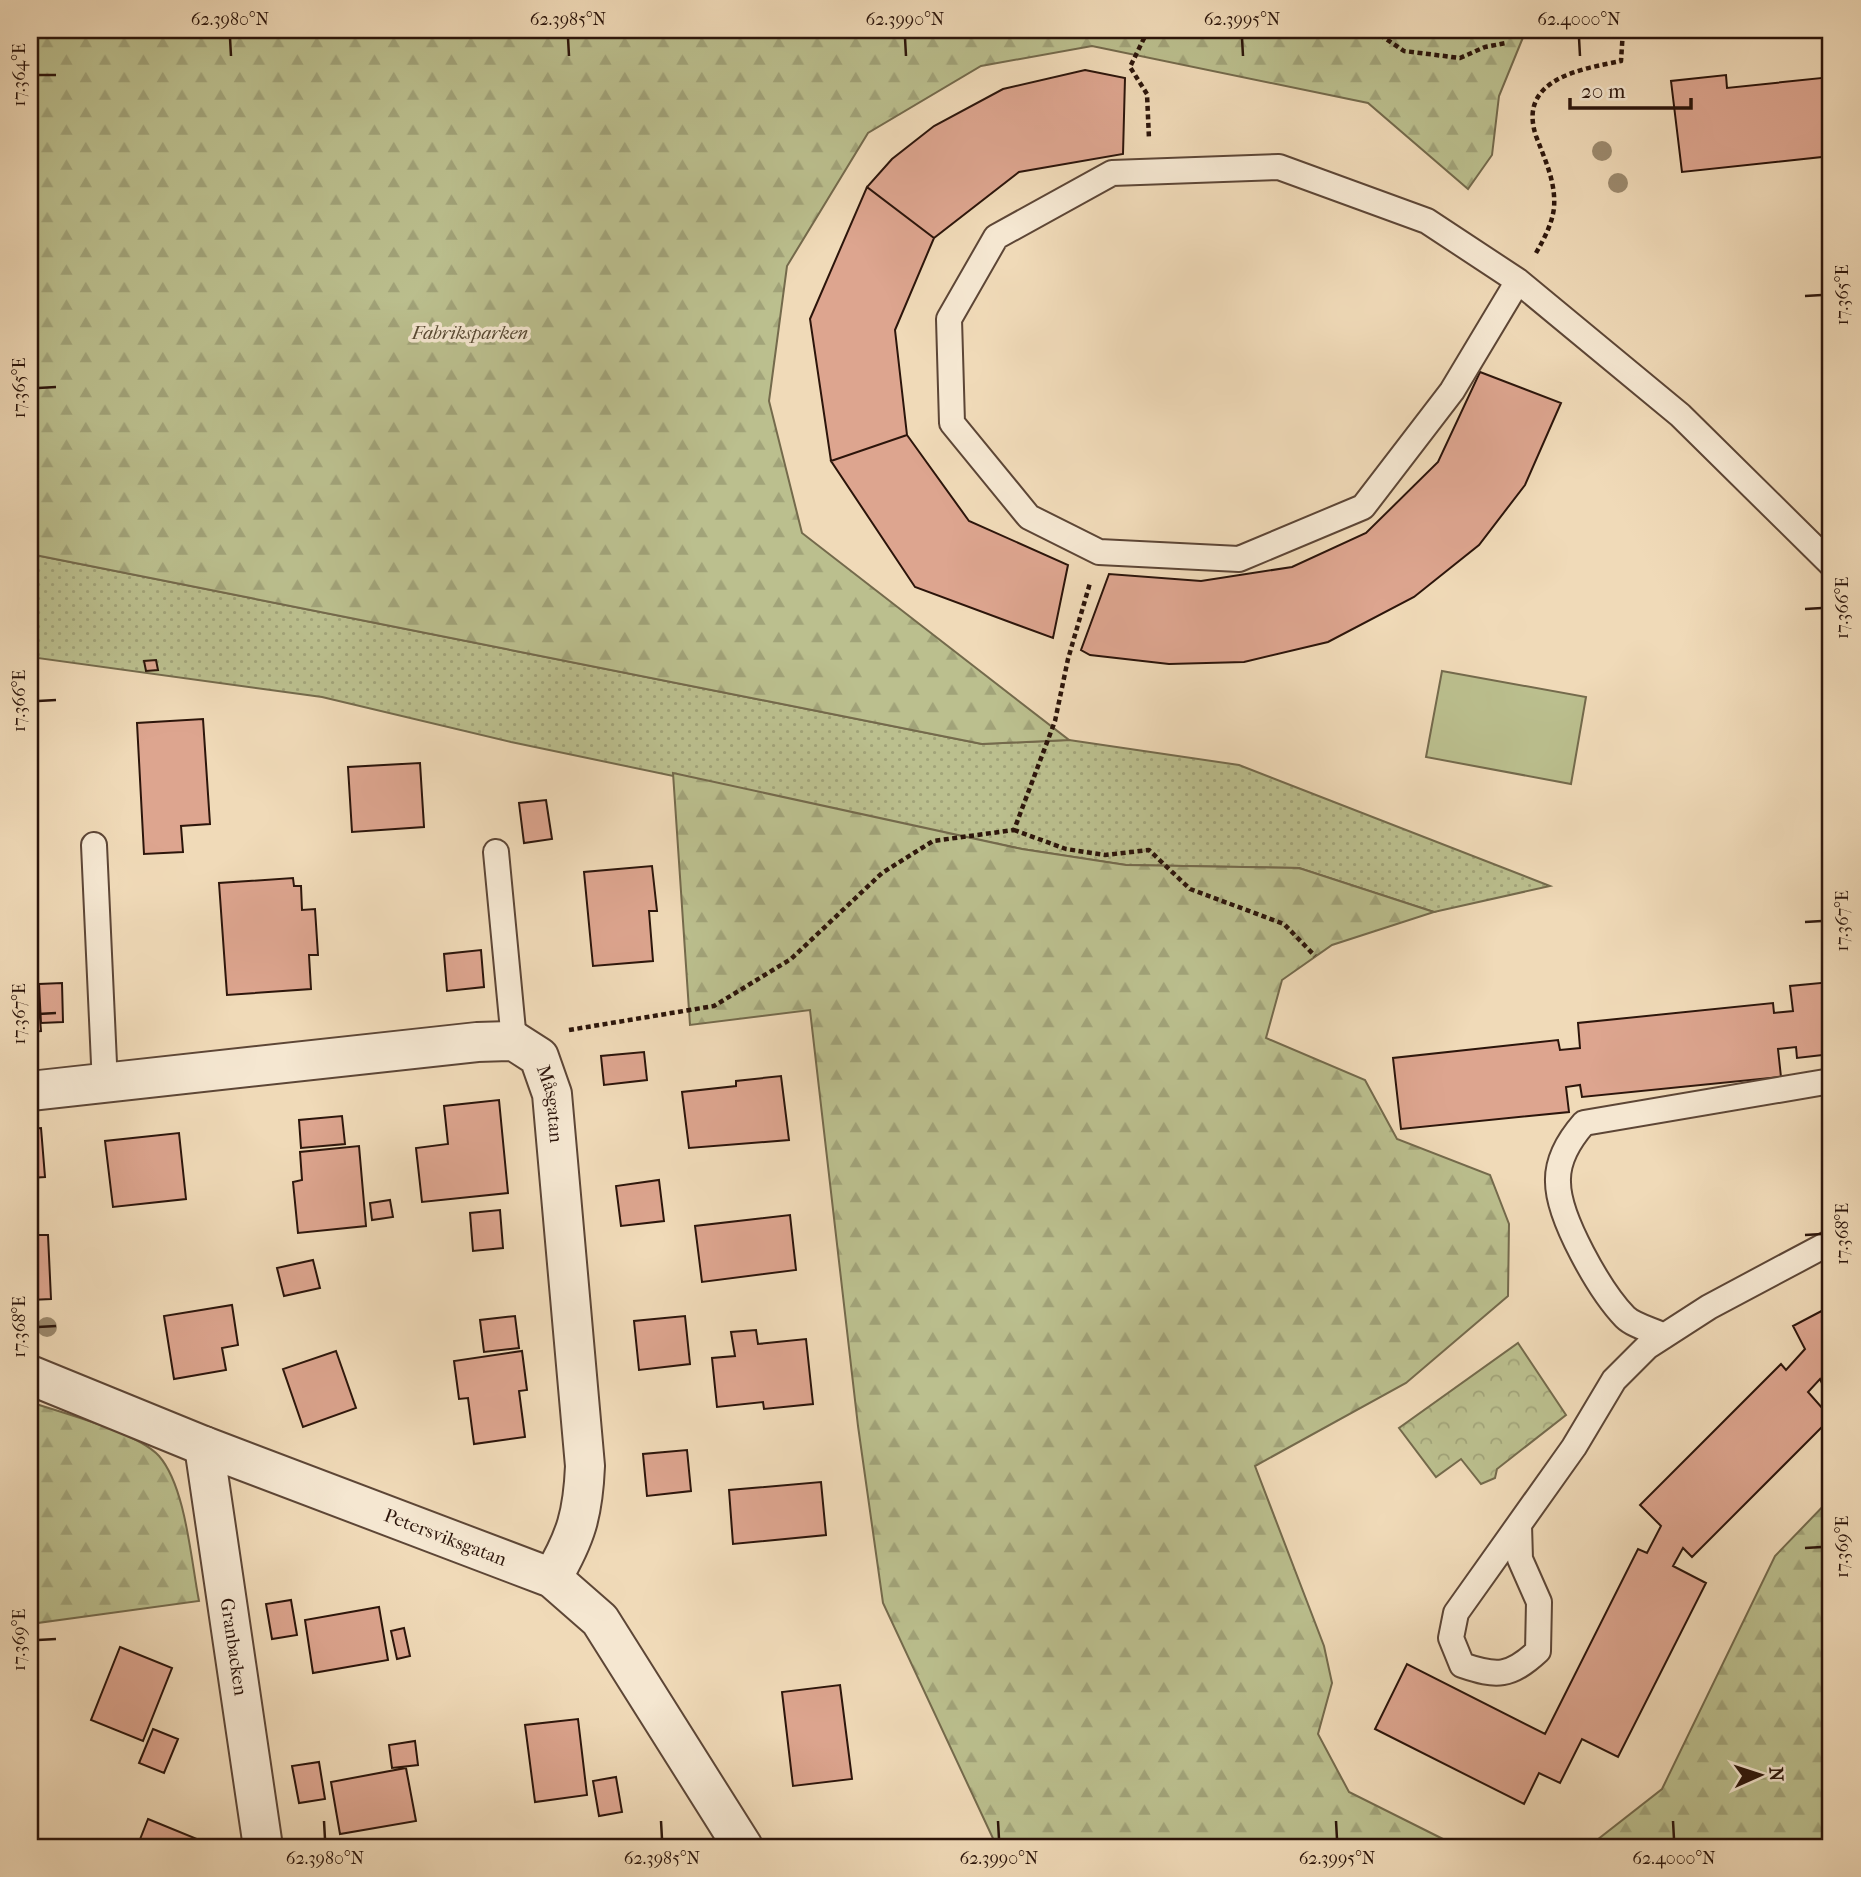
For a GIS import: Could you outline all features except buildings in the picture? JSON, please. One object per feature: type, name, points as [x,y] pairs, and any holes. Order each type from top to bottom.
[{"type":"street","points":[[30,1091],[477,1042],[527,1049]]},
{"type":"street","name":"Måsgatan","points":[[527,1049],[552,1094],[584,1466],[580,1519],[573,1543],[552,1578]]},
{"type":"street","name":"Petersviksgatan","points":[[30,1375],[204,1446],[552,1578],[600,1620],[743,1847]]},
{"type":"street","name":"Granbacken","points":[[204,1446],[263,1847]]},
{"type":"lane","points":[[1518,281],[1451,391],[1363,507],[1239,559],[1099,552],[1029,517],[952,422],[949,319],[996,237],[1112,173],[1279,167],[1427,221],[1518,281],[1680,415],[1831,564]]},
{"type":"lane","points":[[94,845],[104,1085]]},
{"type":"lane","points":[[496,852],[527,1049]]},
{"type":"lane","points":[[1664,1336],[1626,1318],[1593,1272],[1570,1228],[1558,1181],[1568,1141],[1584,1123],[1831,1081]]},
{"type":"lane","points":[[1519,1525],[1520,1559],[1539,1602],[1538,1651],[1518,1669],[1490,1675],[1462,1665],[1451,1638],[1456,1612],[1574,1447],[1614,1381],[1647,1346],[1709,1307],[1831,1242]]},
{"type":"path","points":[[1146,171],[1149,134],[1147,94],[1130,67],[1148,30]]},
{"type":"path","points":[[1373,30],[1404,51],[1460,58],[1485,47],[1506,43]]},
{"type":"path","points":[[1546,234],[1553,211],[1554,194],[1552,178],[1532,118],[1537,97],[1551,81],[1621,61],[1623,30]]},
{"type":"path","points":[[1014,831],[1055,721],[1068,659],[1099,552]]},
{"type":"path","points":[[527,1049],[570,1029],[713,1006],[791,959],[882,873],[933,841],[1014,831],[1066,849],[1105,855],[1149,850],[1190,889],[1284,924],[1315,956]]},
{"type":"green space","name":"Fabriksparken","points":[[30,30],[1526,30],[1499,96],[1492,155],[1468,189],[1368,103],[1092,46],[981,66],[868,133],[787,266],[769,401],[802,533],[1069,740],[982,744],[30,554]]},
{"type":"green space","points":[[30,554],[982,744],[1069,740],[1239,765],[1550,886],[1434,912],[1299,868],[1126,865],[1022,849],[511,742],[322,697],[30,657]]},
{"type":"green space","points":[[1442,671],[1586,697],[1571,784],[1426,757]]},
{"type":"green space","points":[[673,773],[1022,849],[1126,865],[1299,868],[1434,912],[1332,945],[1282,980],[1266,1038],[1365,1080],[1397,1139],[1490,1175],[1509,1224],[1508,1296],[1406,1383],[1255,1466],[1324,1646],[1332,1683],[1318,1734],[1349,1792],[1459,1847],[997,1847],[883,1603],[858,1426],[810,1010],[690,1025]]},
{"type":"green space","points":[[1518,1343],[1566,1415],[1497,1469],[1495,1478],[1481,1484],[1461,1459],[1436,1477],[1399,1428]]},
{"type":"green space","points":[[30,1402],[117,1431],[148,1447],[159,1456],[176,1486],[199,1601],[30,1624]]},
{"type":"green space","points":[[1831,1498],[1831,1847],[1588,1847],[1662,1789],[1775,1556]]}]
